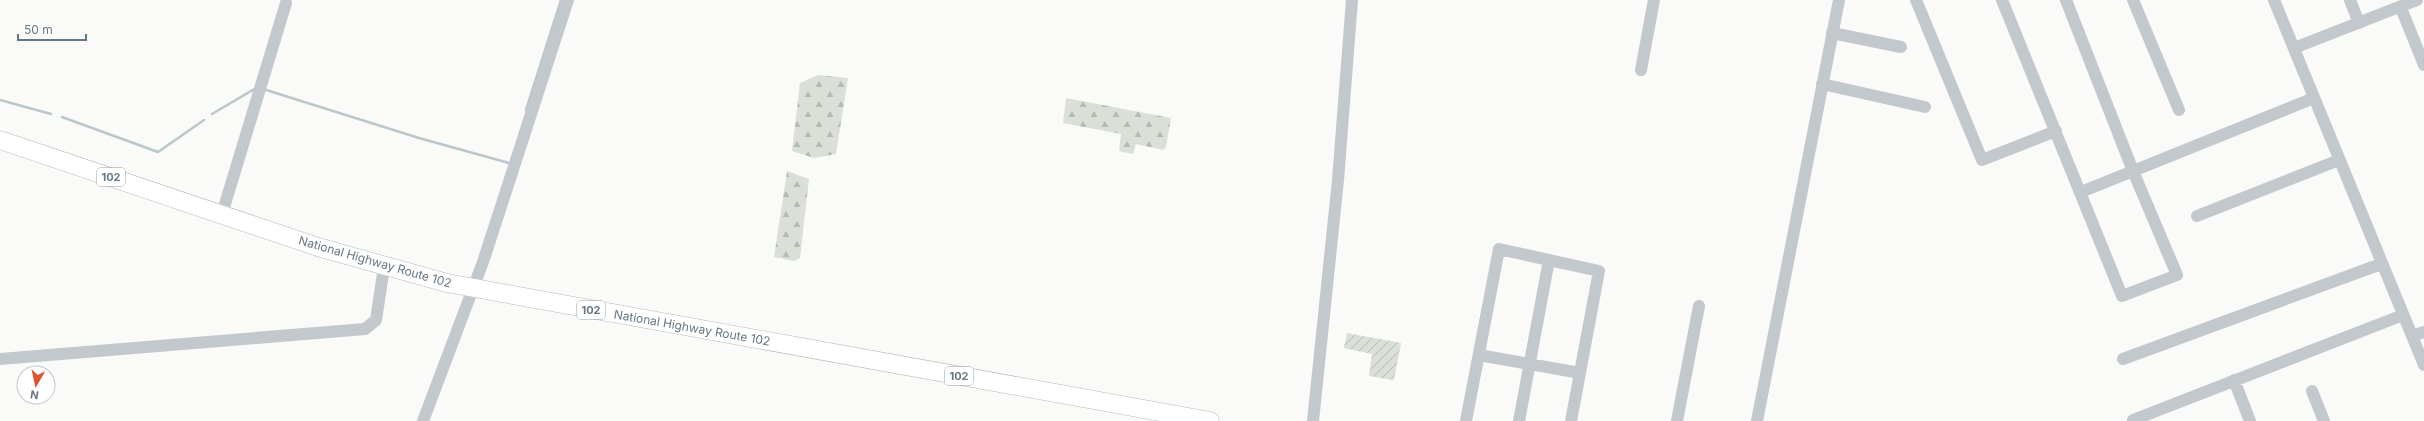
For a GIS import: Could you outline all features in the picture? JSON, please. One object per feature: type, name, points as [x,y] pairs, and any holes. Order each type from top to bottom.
[{"type":"highway","name":"National Highway Route 102","points":[[0,140],[384,267],[473,289],[1210,421]]},
{"type":"street","points":[[423,421],[473,289],[518,160],[568,0]]},
{"type":"street","points":[[1313,421],[1338,180],[1352,0]]},
{"type":"street","points":[[1641,70],[1654,0]]},
{"type":"street","points":[[1757,421],[1839,0]]},
{"type":"street","points":[[1916,0],[1982,160],[2056,131]]},
{"type":"street","points":[[2002,0],[2122,296],[2177,275],[2133,171],[2066,0]]},
{"type":"street","points":[[2133,0],[2179,110]]},
{"type":"street","points":[[2274,0],[2381,264],[2404,316],[2418,342],[2424,365]]},
{"type":"street","points":[[2350,0],[2359,23]]},
{"type":"street","points":[[2294,48],[2401,8],[2417,0]]},
{"type":"street","points":[[222,214],[286,3]]},
{"type":"street","points":[[2401,8],[2424,65]]},
{"type":"street","points":[[1832,33],[1901,47]]},
{"type":"street","points":[[1822,84],[1925,107]]},
{"type":"street","points":[[2081,192],[2314,98]]},
{"type":"street","points":[[2197,216],[2339,160]]},
{"type":"street","points":[[1466,421],[1499,249],[1599,271],[1571,421]]},
{"type":"street","points":[[1519,421],[1549,260]]},
{"type":"street","points":[[2123,359],[2381,264]]},
{"type":"street","points":[[0,359],[365,329],[376,320],[384,267]]},
{"type":"street","points":[[1677,421],[1699,306]]},
{"type":"street","points":[[2133,420],[2404,316]]},
{"type":"street","points":[[2418,342],[2424,332]]},
{"type":"street","points":[[1479,354],[1580,373]]},
{"type":"street","points":[[2234,380],[2250,421]]},
{"type":"street","points":[[2312,391],[2324,421]]},
{"type":"green space","points":[[818,75],[848,78],[836,154],[814,158],[792,151],[800,83]]},
{"type":"green space","points":[[1066,98],[1171,118],[1166,147],[1163,150],[1136,144],[1133,154],[1119,151],[1121,134],[1063,123]]},
{"type":"green space","points":[[787,171],[809,179],[800,258],[794,261],[774,257]]},
{"type":"green space","points":[[1347,333],[1401,343],[1394,380],[1369,376],[1372,354],[1344,348]]},
{"type":"waterway","points":[[526,110],[561,0]]},
{"type":"waterway","points":[[212,114],[256,88]]},
{"type":"waterway","points":[[263,89],[419,138],[509,163]]},
{"type":"waterway","points":[[0,100],[51,114]]},
{"type":"waterway","points":[[62,117],[158,152],[204,120]]}]
